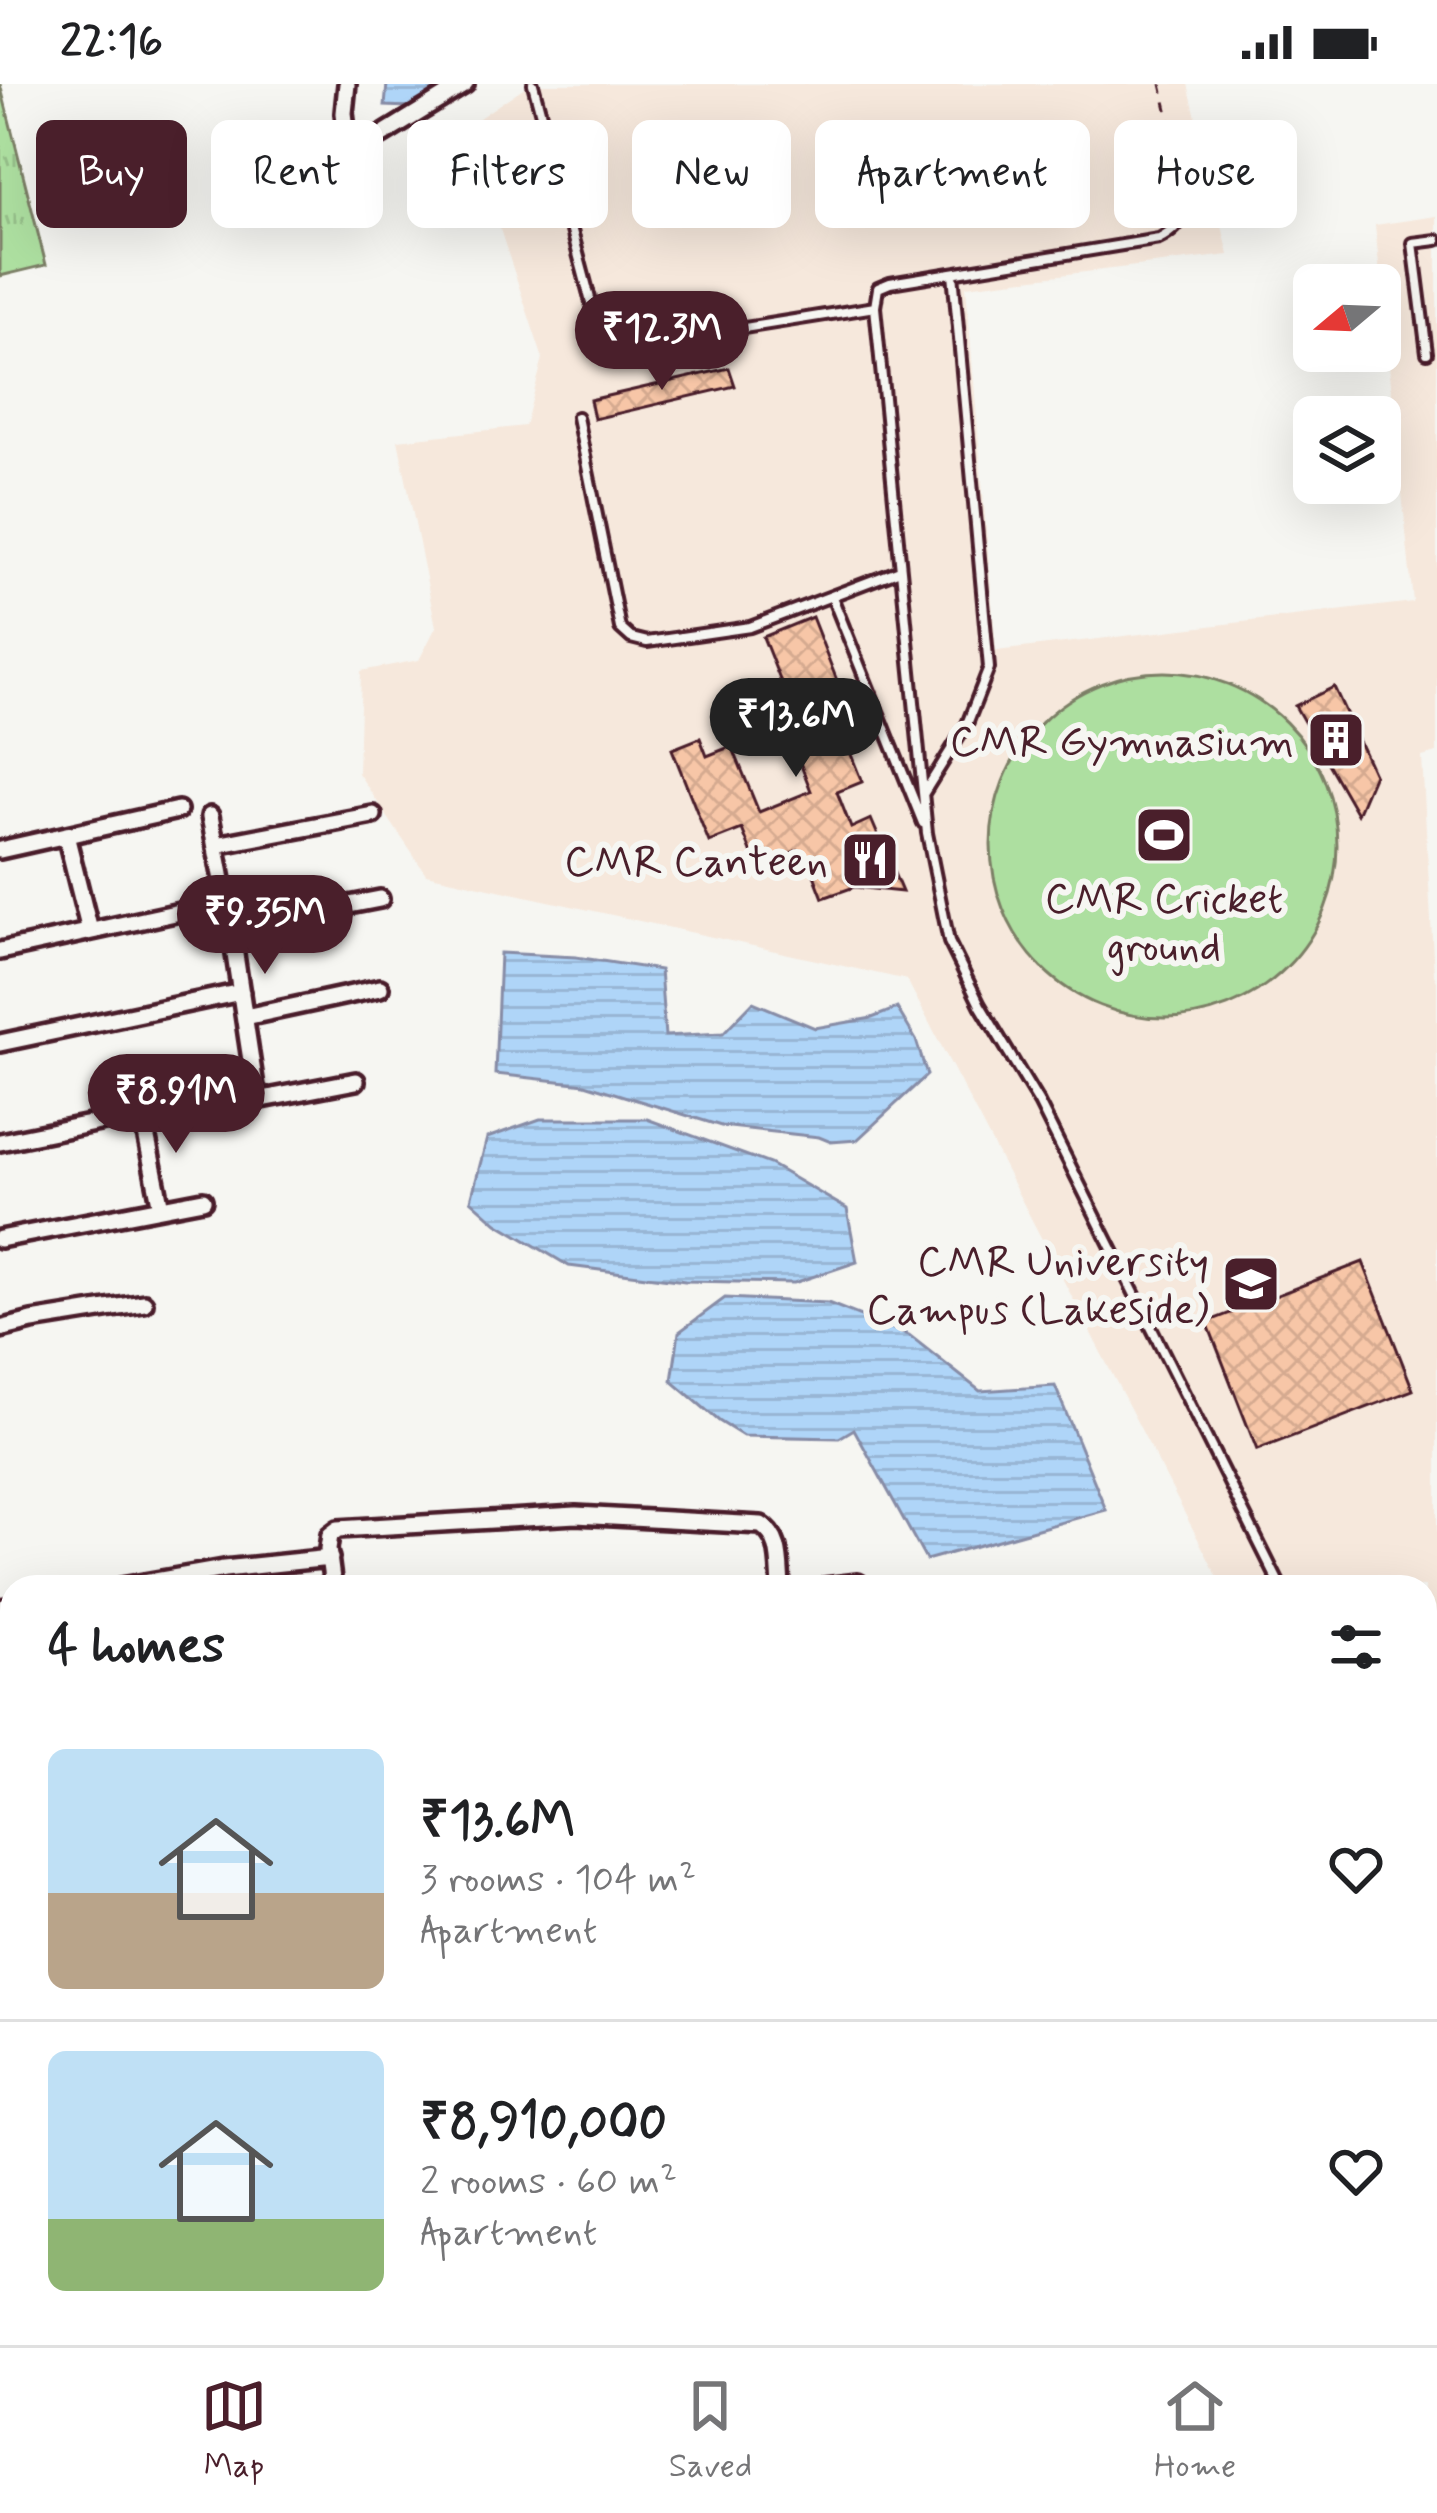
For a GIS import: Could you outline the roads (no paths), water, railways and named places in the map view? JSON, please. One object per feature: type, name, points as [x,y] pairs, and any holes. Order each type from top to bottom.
[{"type":"street","points":[[347,84],[346,129],[350,137],[369,140],[466,84]]},
{"type":"street","points":[[0,850],[178,810]]},
{"type":"street","points":[[215,844],[373,814]]},
{"type":"street","points":[[210,816],[257,1100],[356,1081]]},
{"type":"street","points":[[66,835],[90,932]]},
{"type":"street","points":[[231,928],[380,899]]},
{"type":"street","points":[[0,951],[226,902]]},
{"type":"street","points":[[245,1017],[380,988]]},
{"type":"street","points":[[0,1043],[242,992]]},
{"type":"street","points":[[0,1142],[179,1106]]},
{"type":"street","points":[[142,1114],[161,1208]]},
{"type":"street","points":[[0,1239],[203,1200]]},
{"type":"street","points":[[0,1329],[144,1303]]},
{"type":"street","points":[[332,1575],[330,1535],[338,1529],[576,1515],[761,1525],[777,1542],[780,1575]]},
{"type":"street","points":[[190,1575],[330,1558]]},
{"type":"lane","points":[[532,84],[597,325],[609,343],[632,346],[875,308]]},
{"type":"lane","points":[[1176,228],[1159,238],[884,284],[876,294],[875,308],[927,832],[944,924],[959,967],[1039,1103],[1275,1575]]},
{"type":"lane","points":[[1427,353],[1413,243],[1437,240]]},
{"type":"lane","points":[[923,794],[977,706],[989,668],[953,273]]},
{"type":"lane","points":[[577,416],[620,628],[631,638],[660,642],[750,627],[900,570]]},
{"type":"lane","points":[[832,597],[927,832]]},
{"type":"water","points":[[387,84],[448,84],[409,107],[385,106]]},
{"type":"water","points":[[500,953],[576,957],[660,970],[665,1036],[723,1033],[753,1002],[815,1028],[872,1018],[897,1008],[916,1040],[927,1075],[857,1140],[831,1142],[721,1126],[585,1084],[495,1074]]},
{"type":"water","points":[[540,1119],[647,1119],[770,1164],[847,1209],[857,1262],[794,1283],[685,1281],[569,1266],[497,1223],[471,1200],[487,1138]]},
{"type":"water","points":[[725,1298],[828,1303],[909,1335],[980,1391],[1055,1386],[1106,1510],[926,1560],[854,1429],[839,1438],[743,1436],[672,1381],[679,1332]]},
{"type":"place","name":"CMR Gymnasium","points":[[1336,740]]},
{"type":"place","name":"CMR Cricket ground","points":[[1164,835]]},
{"type":"place","name":"CMR Canteen","points":[[870,860]]},
{"type":"place","name":"CMR University Campus (Lakeside)","points":[[1251,1284]]}]
